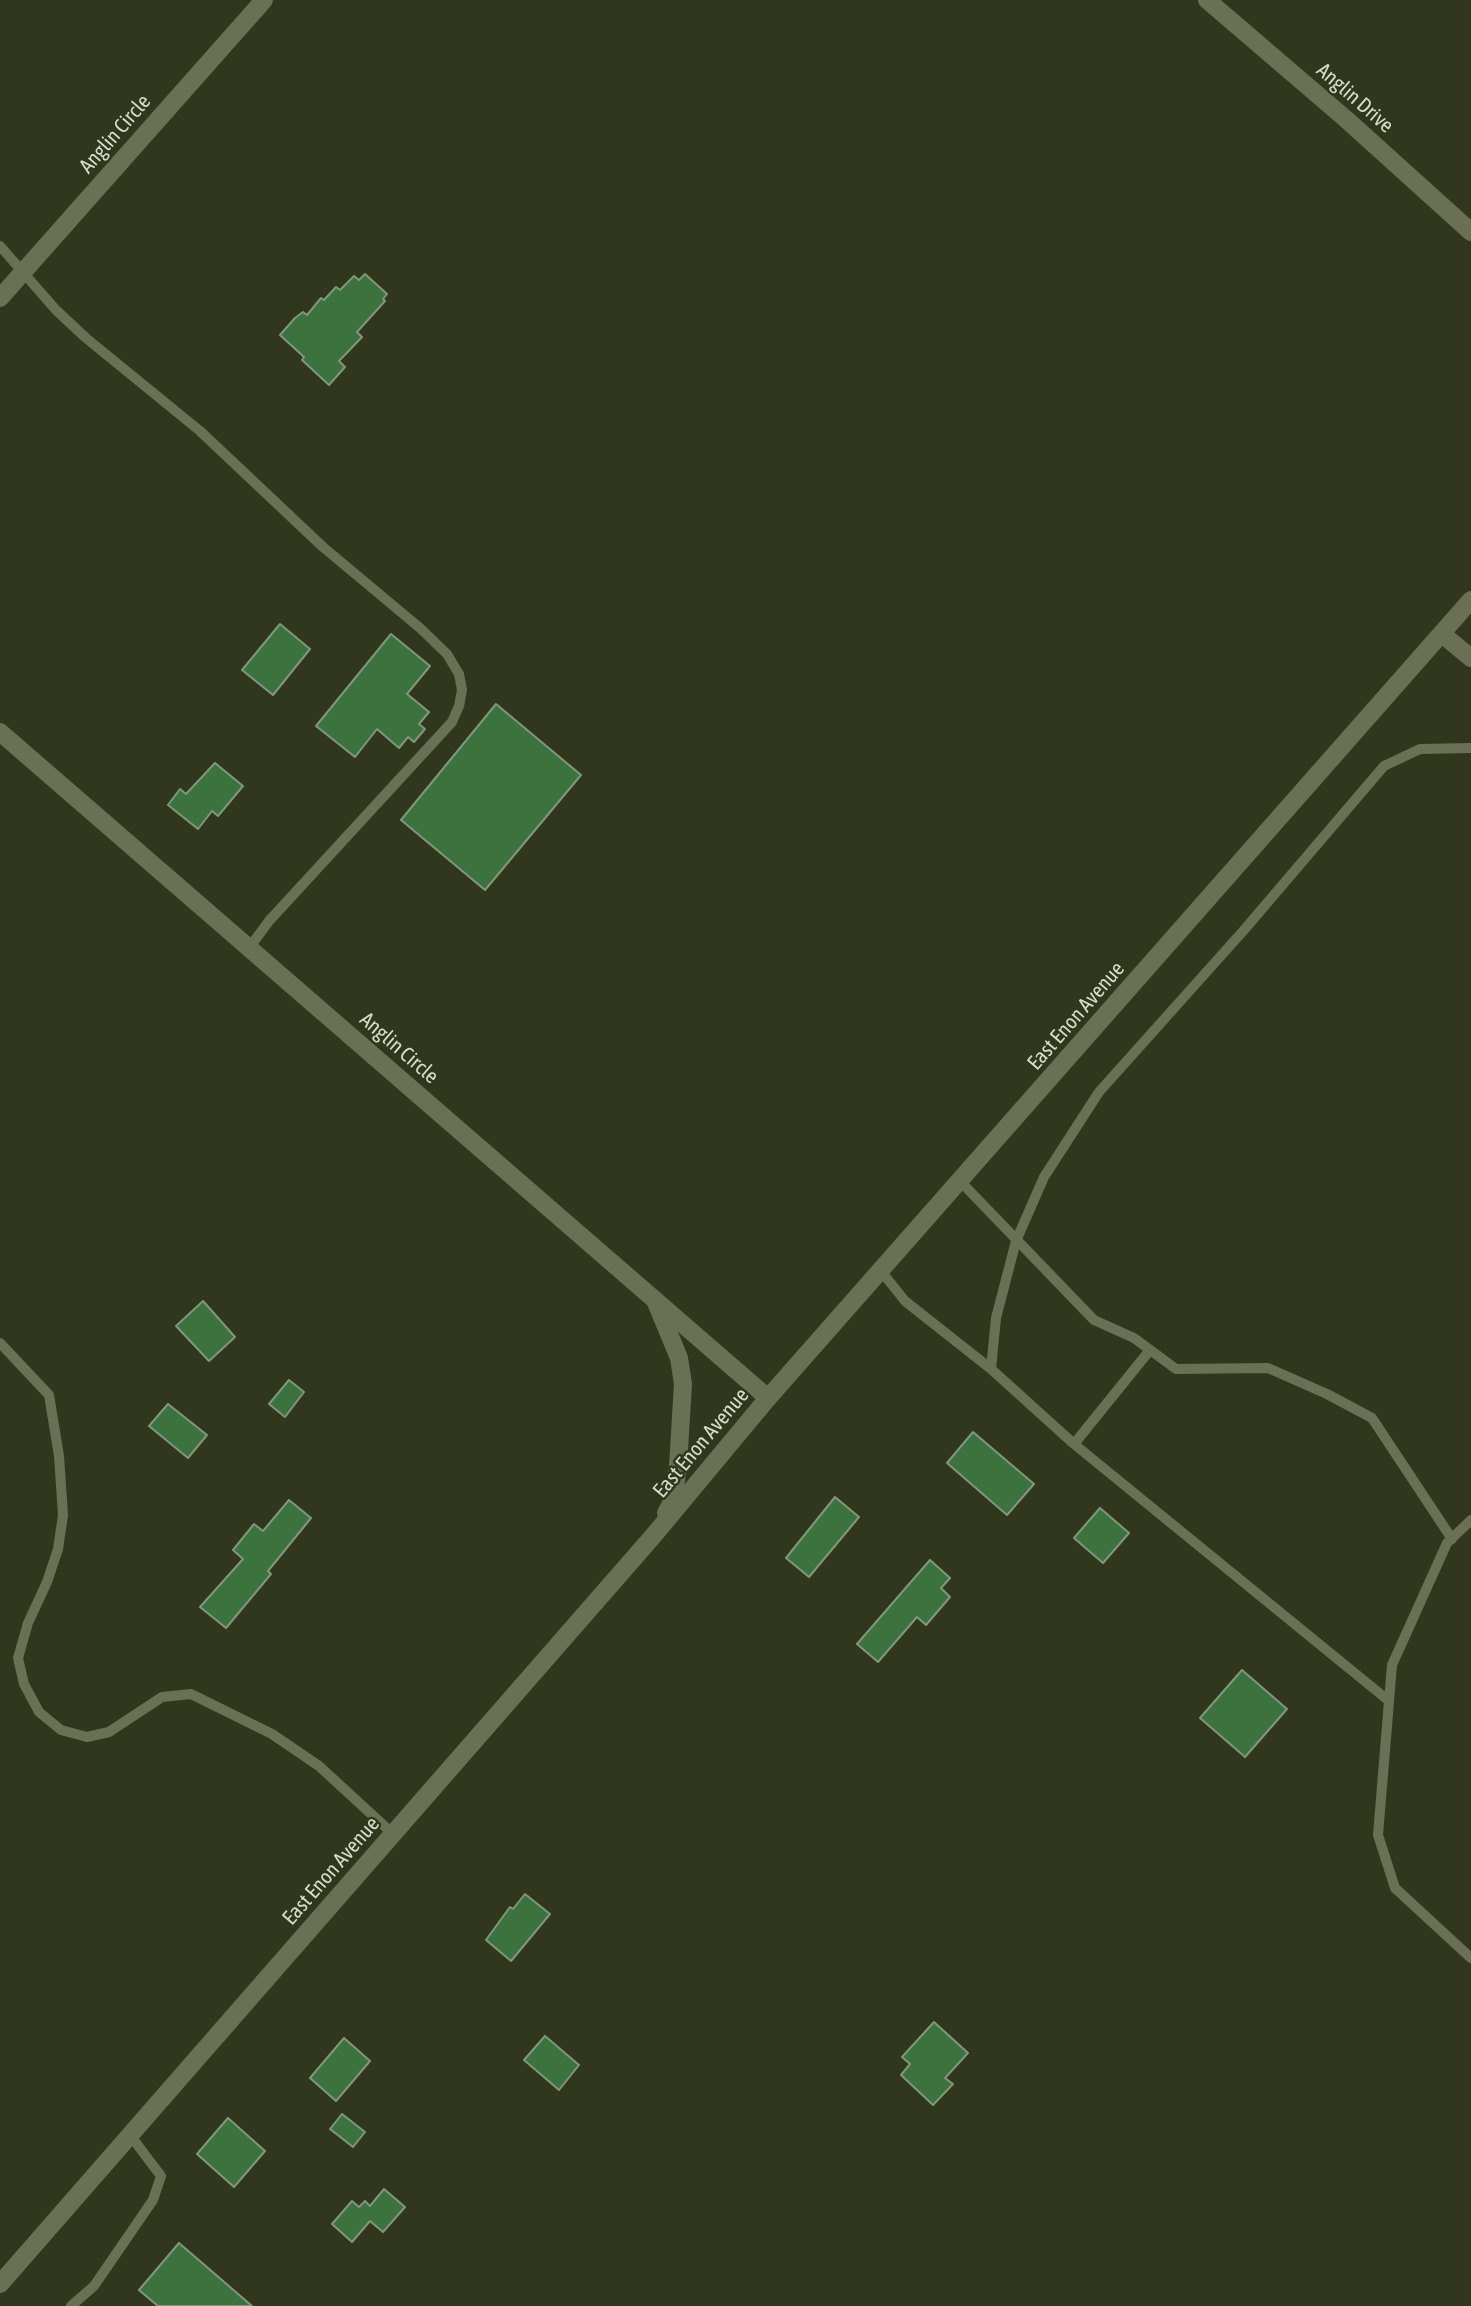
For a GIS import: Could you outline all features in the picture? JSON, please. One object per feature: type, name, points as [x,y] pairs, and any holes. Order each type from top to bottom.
[{"type":"street","name":"Anglin Circle","points":[[0,298],[264,0]]},
{"type":"street","name":"Anglin Drive","points":[[1207,0],[1347,120],[1471,232]]},
{"type":"street","name":"East Enon Avenue","points":[[0,2284],[654,1535],[768,1398],[1471,600]]},
{"type":"street","points":[[1443,634],[1471,658]]},
{"type":"street","name":"Anglin Circle","points":[[0,732],[768,1398]]},
{"type":"street","points":[[654,1535],[673,1500],[683,1399],[679,1358],[655,1300]]},
{"type":"lane","points":[[0,246],[56,310],[86,338],[200,431],[323,547],[420,628],[447,654],[459,674],[462,690],[452,722],[328,855],[269,921],[249,948]]},
{"type":"lane","points":[[991,1369],[996,1318],[1016,1241],[1044,1177],[1099,1092],[1244,930],[1384,766],[1419,749],[1471,748]]},
{"type":"lane","points":[[960,1181],[1094,1320],[1134,1338],[1176,1369],[1268,1368],[1327,1394],[1372,1418],[1452,1539]]},
{"type":"lane","points":[[881,1271],[905,1301],[991,1369],[1074,1444],[1389,1701]]},
{"type":"lane","points":[[0,1343],[49,1395],[59,1456],[63,1515],[58,1549],[47,1582],[28,1623],[18,1658],[23,1684],[39,1712],[61,1730],[87,1737],[109,1732],[162,1697],[191,1694],[272,1734],[319,1766],[393,1834]]},
{"type":"lane","points":[[1074,1444],[1150,1350]]},
{"type":"lane","points":[[1471,1520],[1447,1543],[1392,1665],[1378,1835],[1395,1888],[1471,1958]]},
{"type":"lane","points":[[71,2306],[94,2286],[153,2200],[161,2176],[130,2135]]},
{"type":"building","points":[[365,274],[387,294],[383,299],[385,301],[357,332],[362,337],[339,361],[345,367],[329,385],[280,335],[295,318],[303,312],[307,315],[321,298],[324,300],[336,287],[340,290],[354,276],[359,280]]},
{"type":"building","points":[[280,624],[310,649],[273,695],[242,670]]},
{"type":"building","points":[[391,634],[430,666],[407,694],[429,712],[419,724],[425,729],[414,742],[408,737],[399,748],[377,729],[355,757],[316,726]]},
{"type":"building","points":[[496,704],[581,775],[485,890],[401,820]]},
{"type":"building","points":[[215,763],[243,786],[218,816],[212,811],[198,829],[168,805],[180,789],[186,794]]},
{"type":"building","points":[[203,1301],[235,1337],[209,1361],[176,1326]]},
{"type":"building","points":[[289,1380],[304,1392],[285,1417],[269,1404]]},
{"type":"building","points":[[168,1404],[207,1435],[188,1458],[149,1426]]},
{"type":"building","points":[[973,1432],[1034,1484],[1007,1515],[947,1463]]},
{"type":"building","points":[[835,1497],[859,1517],[809,1577],[786,1558]]},
{"type":"building","points":[[289,1500],[311,1518],[268,1571],[271,1574],[226,1628],[200,1607],[243,1559],[233,1550],[254,1524],[263,1531]]},
{"type":"building","points":[[1100,1508],[1129,1533],[1103,1563],[1074,1538]]},
{"type":"building","points":[[930,1560],[950,1578],[941,1588],[950,1597],[926,1625],[917,1617],[878,1662],[857,1644]]},
{"type":"building","points":[[1242,1670],[1287,1709],[1245,1757],[1200,1718]]},
{"type":"building","points":[[525,1894],[550,1914],[511,1961],[486,1940],[510,1907],[513,1909]]},
{"type":"building","points":[[934,2022],[968,2053],[945,2078],[953,2084],[933,2105],[901,2075],[910,2064],[902,2057]]},
{"type":"building","points":[[545,2036],[579,2065],[559,2090],[524,2060]]},
{"type":"building","points":[[344,2038],[370,2061],[336,2101],[310,2078]]},
{"type":"building","points":[[342,2114],[365,2132],[353,2147],[330,2129]]},
{"type":"building","points":[[228,2118],[265,2151],[234,2187],[197,2154]]},
{"type":"building","points":[[384,2189],[405,2207],[383,2232],[370,2221],[352,2242],[332,2224],[352,2201],[359,2207],[365,2201],[370,2206]]},
{"type":"building","points":[[179,2243],[252,2306],[158,2306],[139,2290]]}]
